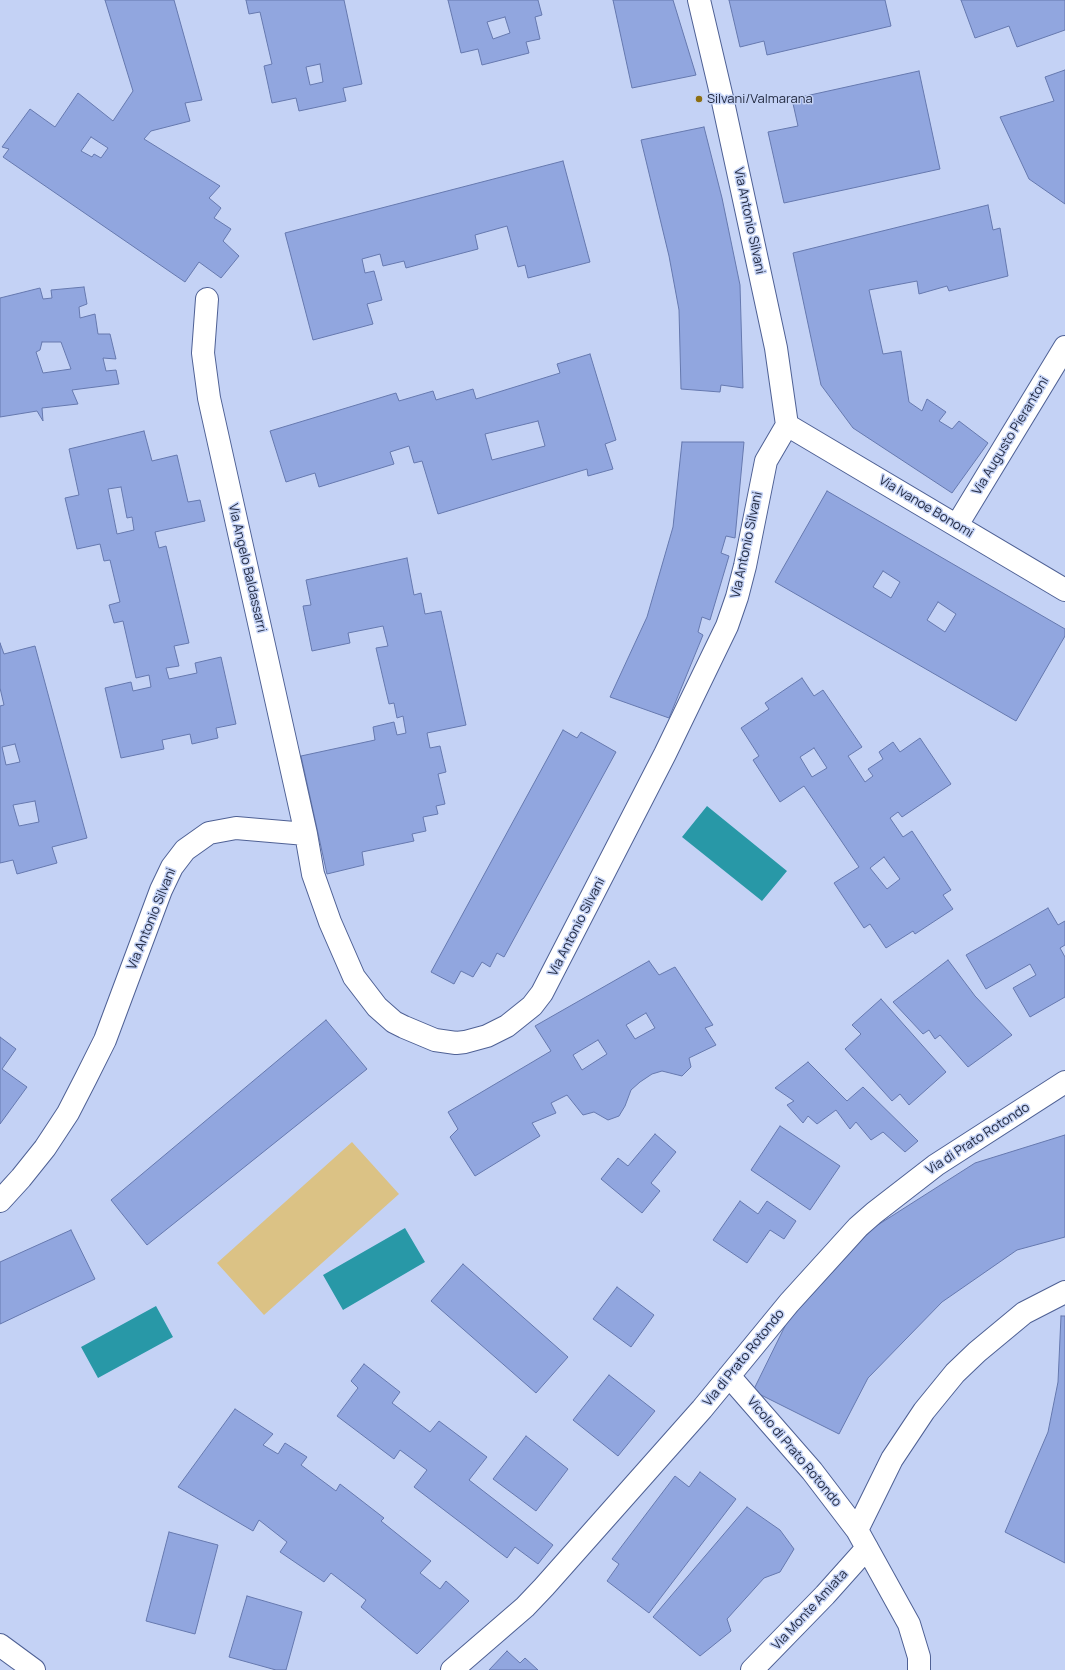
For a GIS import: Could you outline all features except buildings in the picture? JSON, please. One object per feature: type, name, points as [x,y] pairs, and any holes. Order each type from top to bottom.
[{"type":"street","name":"Via Antonio Silvani","points":[[0,1201],[45,1148],[68,1113],[105,1040],[164,883],[178,858],[202,837],[223,830],[250,829],[306,834],[312,874],[330,922],[354,977],[368,998],[383,1014],[394,1022],[422,1036],[456,1043],[487,1036],[520,1017],[537,1001],[550,980],[661,761],[727,626],[737,597],[745,566],[766,461],[787,425],[776,348],[723,102],[699,0]]},
{"type":"street","name":"Via Angelo Baldassarri","points":[[207,299],[203,353],[209,398],[306,834]]},
{"type":"street","name":"Via Augusto Pierantoni","points":[[957,524],[1065,347]]},
{"type":"street","name":"Via Ivanoe Bonomi","points":[[787,425],[957,524],[1065,590]]},
{"type":"street","name":"Via di Prato Rotondo","points":[[452,1670],[544,1588],[730,1376],[789,1303],[847,1238],[874,1213],[936,1165],[1065,1082]]},
{"type":"street","name":"Via Monte Amiata","points":[[752,1670],[825,1595],[862,1539],[892,1459],[924,1411],[955,1373],[976,1352],[1024,1313],[1065,1292]]},
{"type":"street","name":"Vicolo di Prato Rotondo","points":[[730,1376],[816,1475],[862,1539]]},
{"type":"street","points":[[862,1539],[910,1624],[919,1656],[919,1670]]},
{"type":"street","points":[[0,1645],[34,1670]]},
{"type":"shaded area","points":[[707,806],[787,871],[762,901],[682,837]]},
{"type":"shaded area","points":[[352,1142],[399,1194],[264,1315],[217,1263]]},
{"type":"shaded area","points":[[405,1228],[425,1262],[343,1310],[323,1275]]},
{"type":"shaded area","points":[[156,1306],[173,1337],[98,1378],[81,1347]]},
{"type":"place","name":"Silvani/Valmarana","points":[[699,99]]}]
